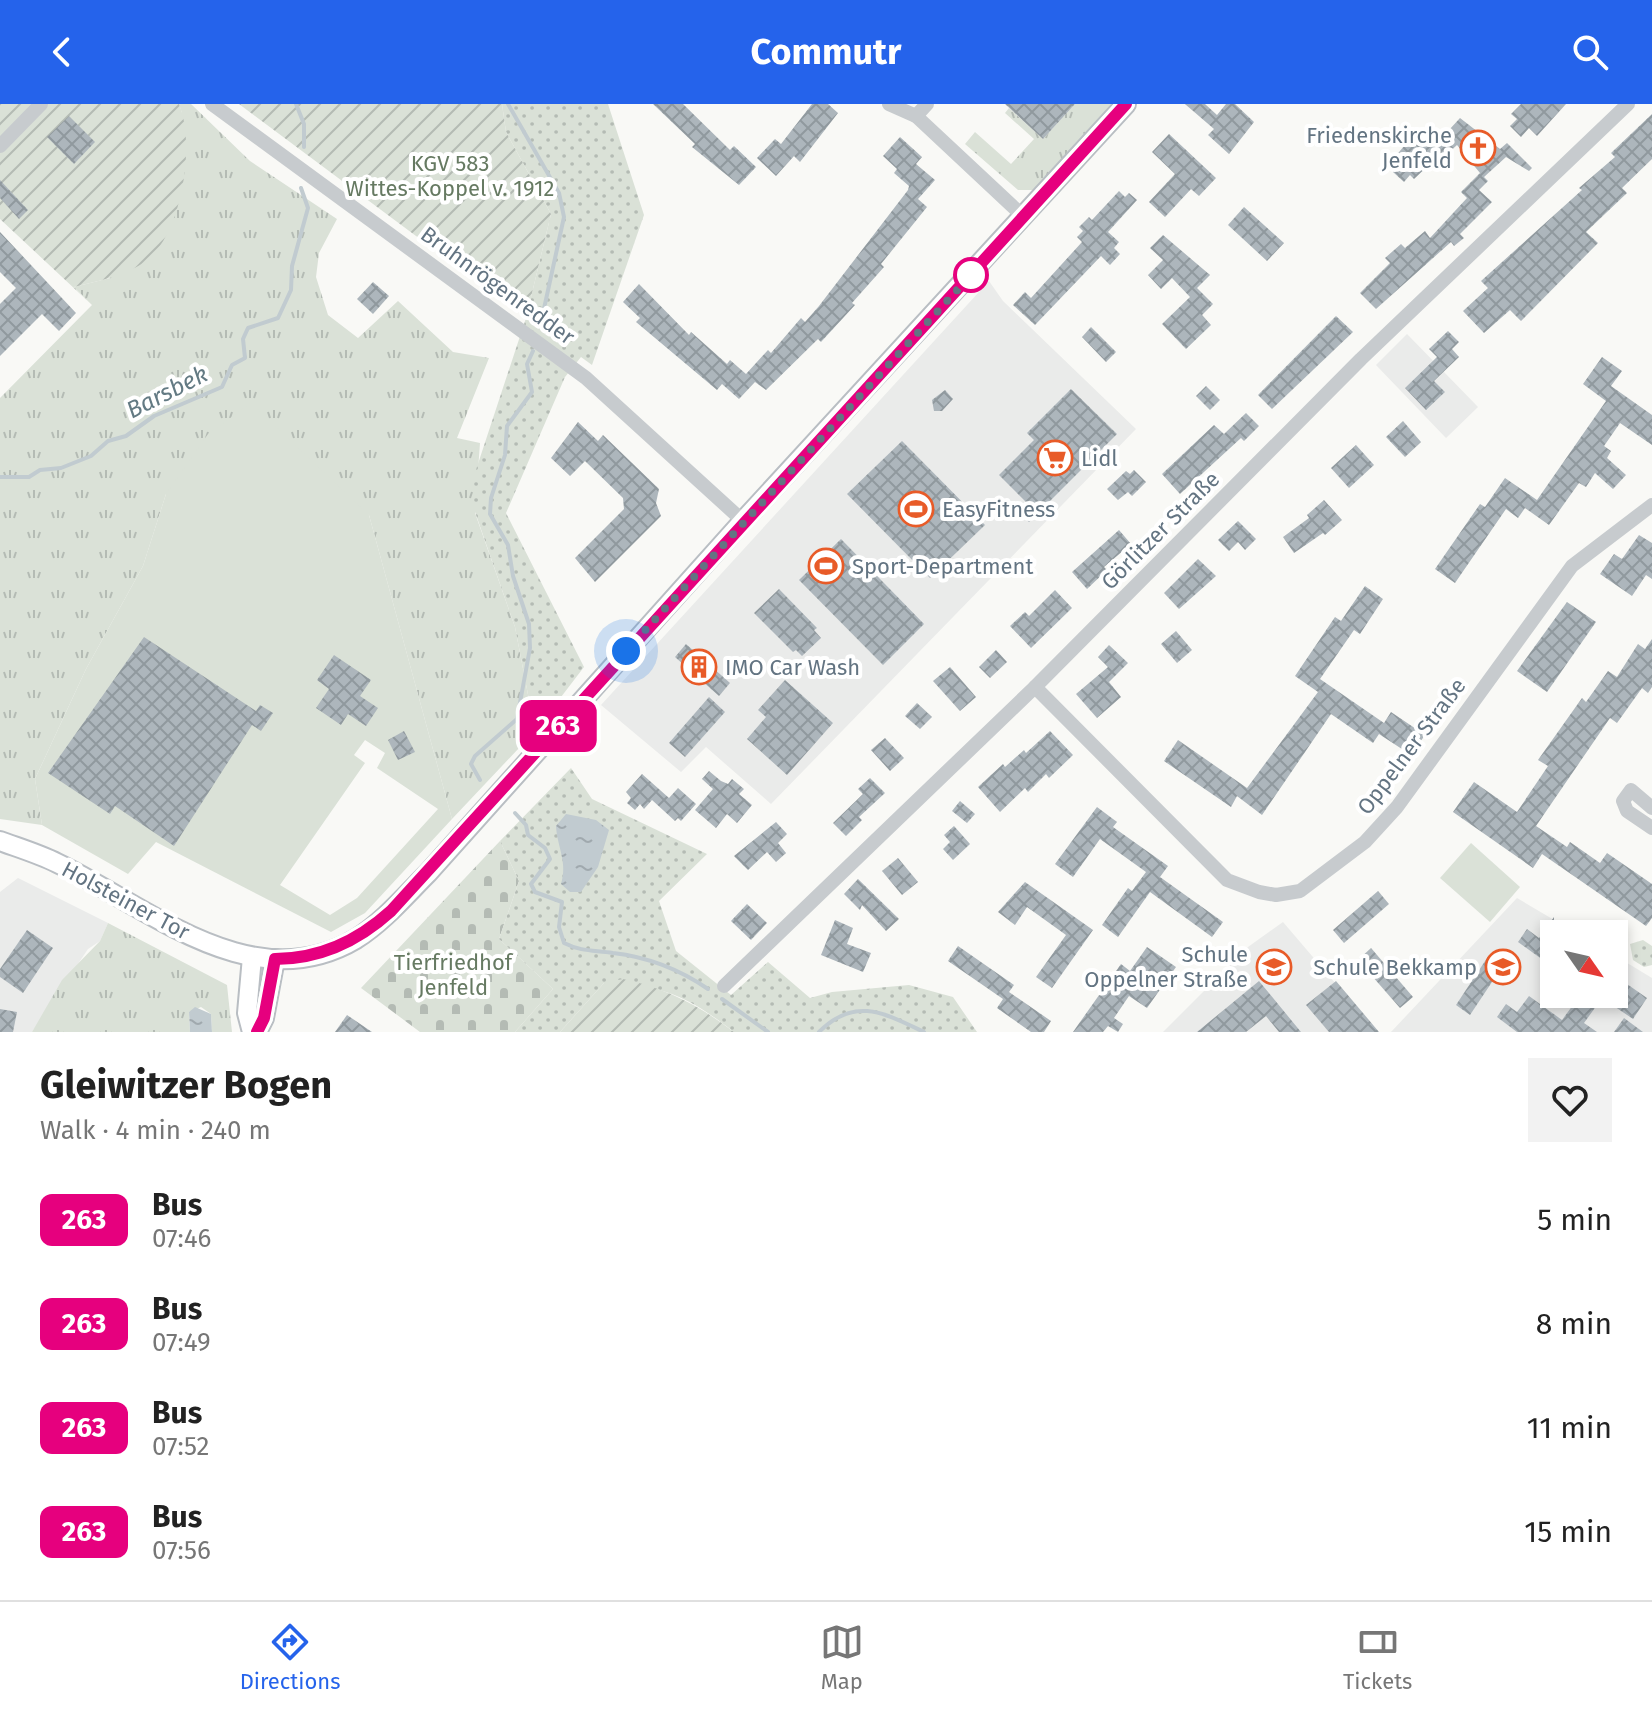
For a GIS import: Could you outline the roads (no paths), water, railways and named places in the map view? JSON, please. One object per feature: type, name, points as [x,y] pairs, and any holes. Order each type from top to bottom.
[{"type":"main road","name":"Holsteiner Tor","points":[[0,841],[57,862],[193,936],[252,957],[305,957],[355,939],[391,911],[1126,104]]},
{"type":"main road","points":[[252,957],[247,1013],[255,1032]]},
{"type":"main road","points":[[255,1032],[264,1018],[275,959]]},
{"type":"street","points":[[0,146],[41,104]]},
{"type":"street","name":"Bruhnrögenredder","points":[[212,104],[586,378],[743,521]]},
{"type":"street","points":[[889,104],[916,116],[1024,217]]},
{"type":"street","points":[[916,116],[927,104]]},
{"type":"street","name":"Görlitzer Straße","points":[[724,986],[1035,687],[1361,359],[1628,104]]},
{"type":"street","name":"Oppelner Straße","points":[[1035,687],[1227,880],[1276,895],[1300,891],[1365,842],[1397,807],[1572,566],[1652,505]]},
{"type":"street","points":[[1652,808],[1631,790],[1623,801],[1627,811],[1652,828]]},
{"type":"water","points":[[566,814],[596,820],[609,830],[598,867],[581,892],[570,892],[561,884],[563,862],[556,826]]},
{"type":"water","points":[[195,1007],[211,1014],[212,1032],[190,1032],[189,1012]]},
{"type":"waterway","name":"Barsbek","points":[[296,104],[304,124],[304,147]]},
{"type":"waterway","points":[[508,104],[559,193],[564,217],[540,327]]},
{"type":"waterway","name":"Barsbek","points":[[0,477],[29,477],[40,470],[61,468],[91,456],[108,441],[126,436],[154,416],[222,387],[232,365],[245,358],[243,339],[248,328],[278,318],[291,290],[292,266],[308,208],[301,188]]},
{"type":"waterway","points":[[480,780],[471,764],[475,756],[517,719],[530,648],[529,624],[513,576],[508,545],[490,514],[491,498],[505,455],[507,426],[532,392],[527,364],[533,351]]},
{"type":"waterway","points":[[515,813],[526,825],[528,835],[545,848],[550,859],[531,884],[535,892],[562,902],[559,927],[564,943],[651,961],[708,989]]},
{"type":"waterway","points":[[722,999],[768,1032]]},
{"type":"waterway","points":[[819,1032],[832,1021],[857,1011],[883,1014],[924,1032]]},
{"type":"place","name":"Friedenskirche Jenfeld","points":[[1478,148]]},
{"type":"place","name":"Lidl","points":[[1055,458]]},
{"type":"place","name":"EasyFitness","points":[[916,509]]},
{"type":"place","name":"Sport-Department","points":[[826,566]]},
{"type":"place","name":"IMO Car Wash","points":[[699,667]]},
{"type":"place","name":"Schule Oppelner Straße","points":[[1274,967]]},
{"type":"place","name":"Schule Bekkamp","points":[[1503,967]]},
{"type":"park label","name":"KGV 583 Wittes-Koppel v. 1912","points":[[450,176]]},
{"type":"park label","name":"Tierfriedhof Jenfeld","points":[[453,974]]}]
